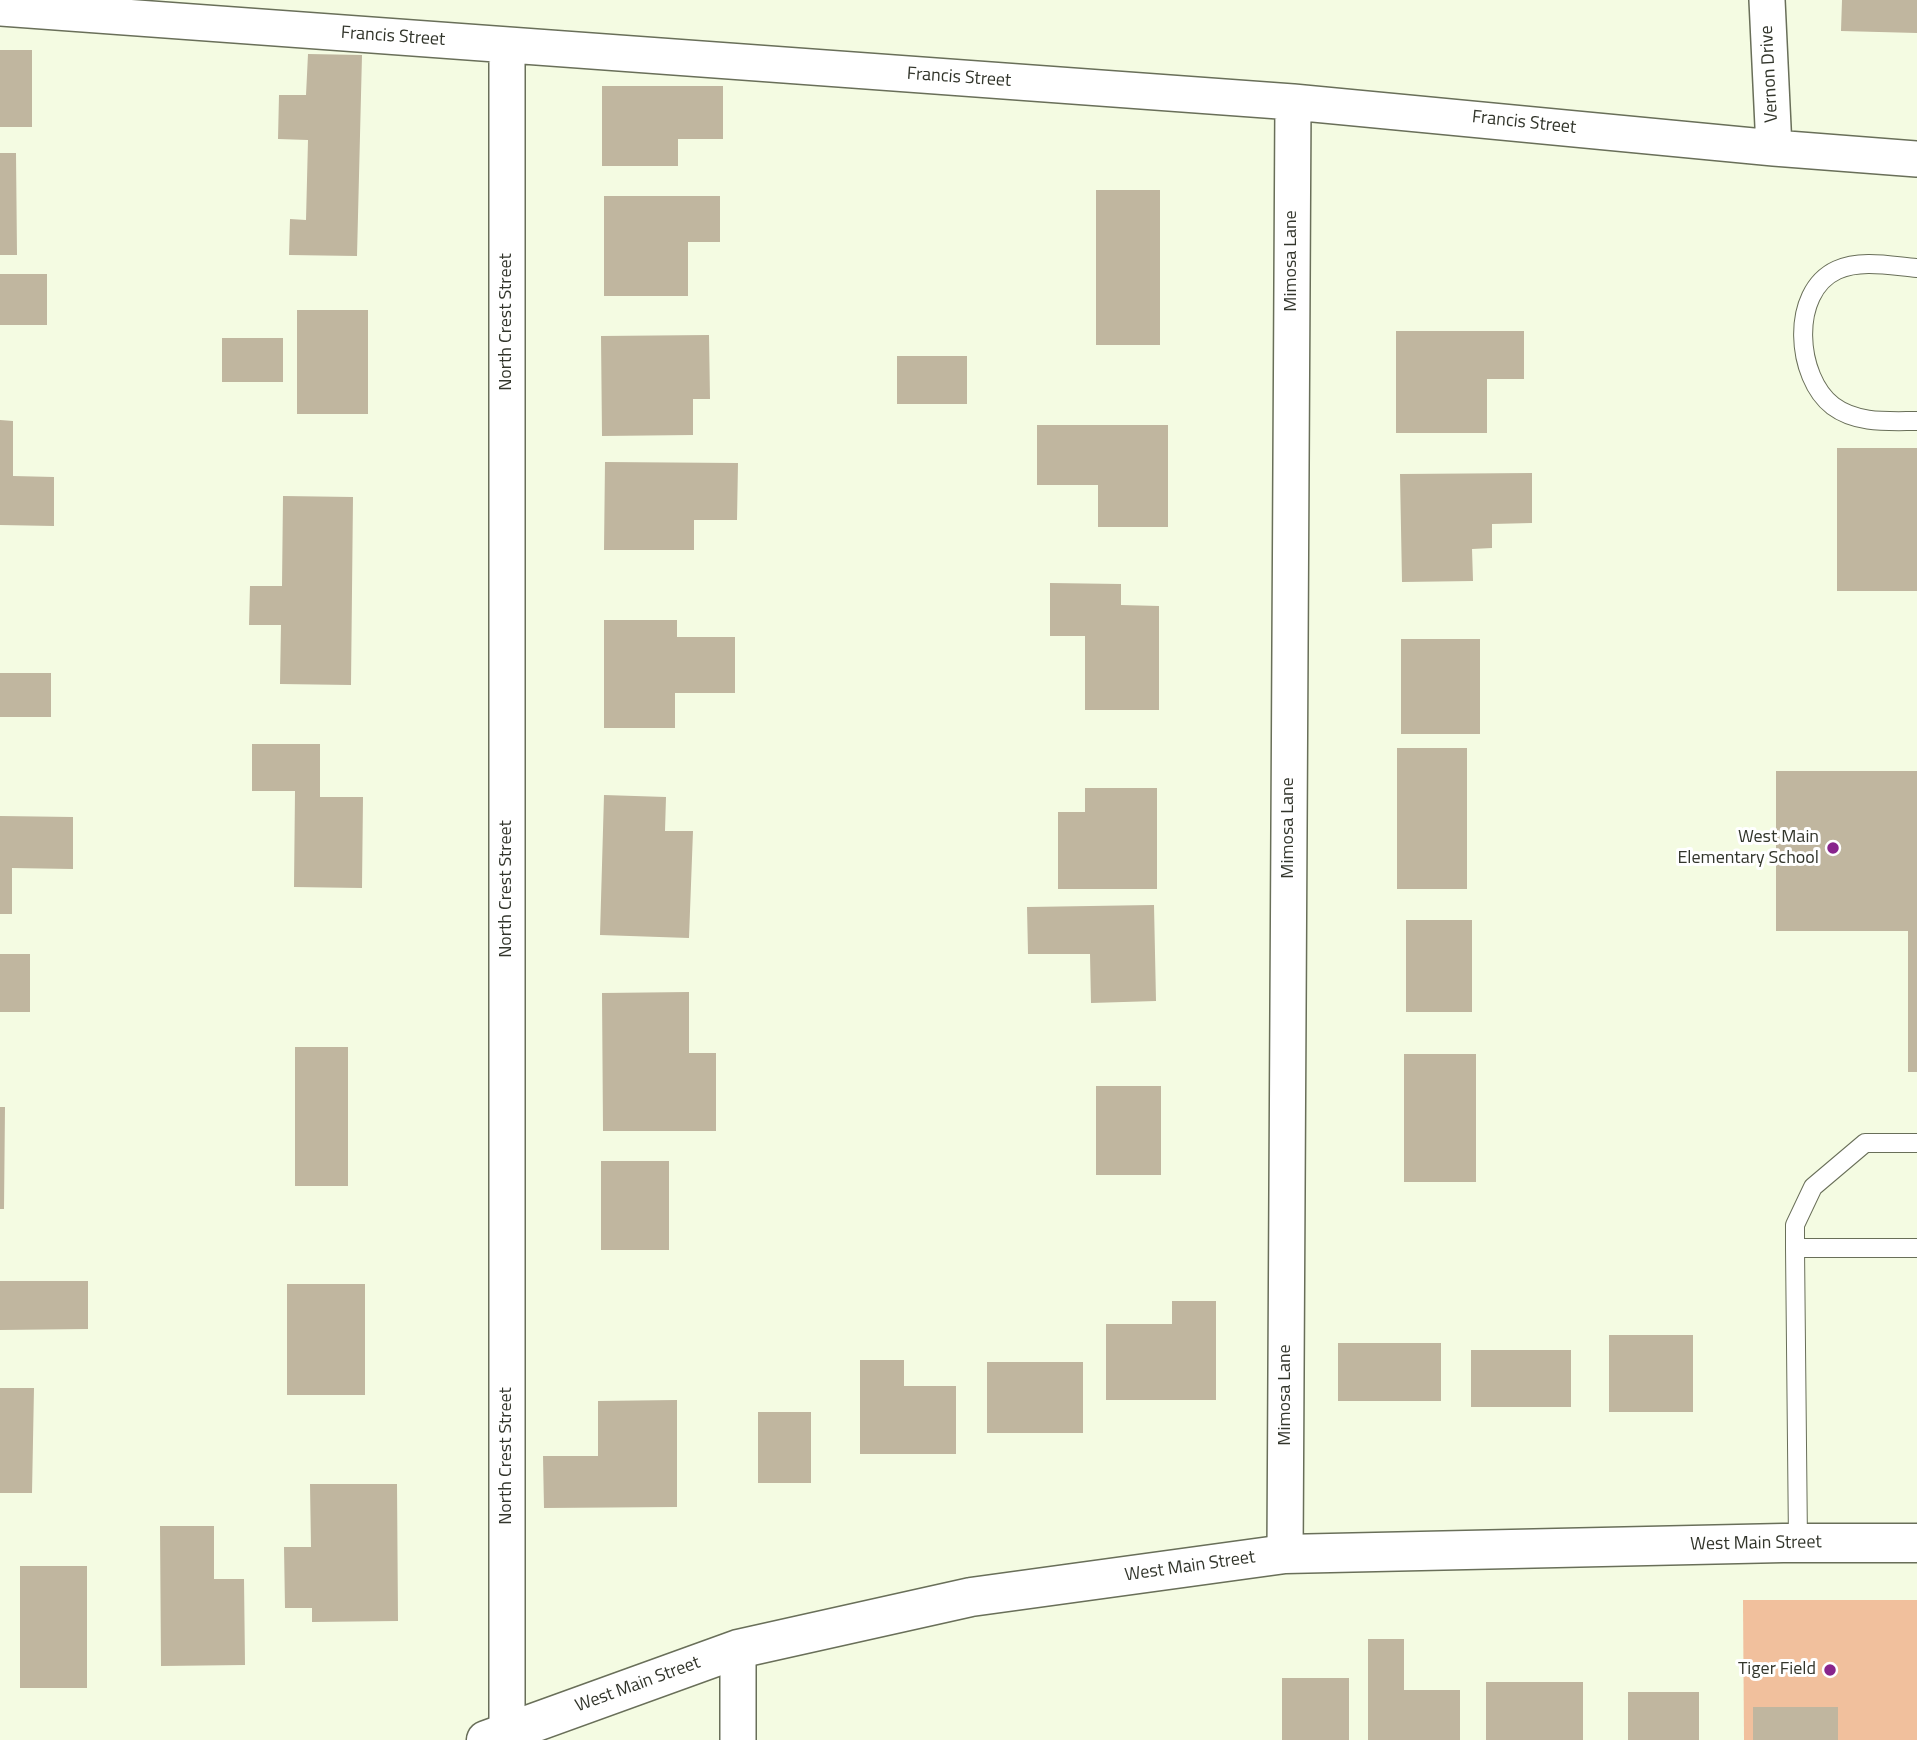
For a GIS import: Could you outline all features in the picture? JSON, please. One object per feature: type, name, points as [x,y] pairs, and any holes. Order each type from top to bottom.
[{"type":"main road","name":"West Main Street","points":[[497,1736],[738,1649],[971,1597],[1285,1554],[1917,1543]]},
{"type":"street","name":"Vernon Drive","points":[[1767,0],[1770,111],[1774,148]]},
{"type":"street","name":"Francis Street","points":[[0,8],[1293,102],[1917,159]]},
{"type":"street","name":"North Crest Street","points":[[497,1736],[507,45]]},
{"type":"street","name":"Mimosa Lane","points":[[1285,1554],[1293,102]]},
{"type":"street","points":[[738,1649],[738,1740]]},
{"type":"lane","points":[[1917,268],[1852,265],[1835,271],[1821,282],[1810,297],[1804,331],[1809,373],[1819,392],[1834,407],[1852,416],[1874,421],[1917,421]]},
{"type":"lane","points":[[1798,1543],[1795,1225],[1813,1187],[1865,1143],[1917,1143]]},
{"type":"lane","points":[[1795,1248],[1917,1248]]},
{"type":"shaded area","name":"Tiger Field","points":[[1743,1600],[1917,1600],[1917,1740],[1744,1740]]},
{"type":"building","points":[[1842,0],[1917,0],[1917,33],[1841,31]]},
{"type":"building","points":[[0,50],[32,50],[32,127],[0,127]]},
{"type":"building","points":[[308,54],[362,55],[357,256],[289,255],[290,219],[306,220],[308,140],[278,139],[279,95],[306,95]]},
{"type":"building","points":[[602,86],[723,86],[723,139],[678,139],[678,166],[602,166]]},
{"type":"building","points":[[0,153],[16,153],[17,255],[0,255]]},
{"type":"building","points":[[1096,190],[1160,190],[1160,345],[1096,345]]},
{"type":"building","points":[[604,196],[720,196],[720,242],[688,242],[688,296],[604,296]]},
{"type":"building","points":[[0,274],[47,274],[47,325],[0,325]]},
{"type":"building","points":[[297,310],[368,310],[368,414],[297,414]]},
{"type":"building","points":[[1396,331],[1524,331],[1524,379],[1487,379],[1487,433],[1396,433]]},
{"type":"building","points":[[709,335],[710,399],[693,399],[693,435],[602,436],[601,336]]},
{"type":"building","points":[[222,338],[283,338],[283,382],[222,382]]},
{"type":"building","points":[[897,356],[967,356],[967,404],[897,404]]},
{"type":"building","points":[[0,420],[13,421],[13,476],[54,477],[54,526],[0,525]]},
{"type":"building","points":[[1037,425],[1168,425],[1168,527],[1098,527],[1098,485],[1037,485]]},
{"type":"building","points":[[1837,448],[1917,448],[1917,591],[1837,591]]},
{"type":"building","points":[[605,462],[738,463],[737,520],[694,520],[694,550],[604,550]]},
{"type":"building","points":[[1532,473],[1532,523],[1492,524],[1492,548],[1472,549],[1473,581],[1402,582],[1400,474]]},
{"type":"building","points":[[283,496],[353,497],[351,685],[280,684],[281,625],[249,625],[250,586],[282,586]]},
{"type":"building","points":[[1050,583],[1121,584],[1121,605],[1159,606],[1159,710],[1085,710],[1085,636],[1050,636]]},
{"type":"building","points":[[604,620],[677,620],[677,637],[735,637],[735,693],[675,693],[675,728],[604,728]]},
{"type":"building","points":[[1401,639],[1480,639],[1480,734],[1401,734]]},
{"type":"building","points":[[0,673],[51,673],[51,717],[0,717]]},
{"type":"building","points":[[252,744],[320,744],[320,797],[363,797],[362,888],[294,887],[295,791],[252,791]]},
{"type":"building","points":[[1397,748],[1467,748],[1467,889],[1397,889]]},
{"type":"building","points":[[1776,771],[1917,771],[1917,1072],[1908,1072],[1908,931],[1776,931]]},
{"type":"building","points":[[1085,788],[1157,788],[1157,889],[1058,889],[1058,812],[1085,812]]},
{"type":"building","points":[[604,795],[666,797],[665,831],[693,831],[689,938],[600,935]]},
{"type":"building","points":[[0,816],[73,817],[73,869],[12,868],[12,914],[0,914]]},
{"type":"building","points":[[1154,905],[1156,1001],[1091,1003],[1090,954],[1028,954],[1027,907]]},
{"type":"building","points":[[1406,920],[1472,920],[1472,1012],[1406,1012]]},
{"type":"building","points":[[0,954],[30,954],[30,1012],[0,1012]]},
{"type":"building","points":[[689,992],[689,1053],[716,1053],[716,1131],[603,1131],[602,993]]},
{"type":"building","points":[[295,1047],[348,1047],[348,1186],[295,1186]]},
{"type":"building","points":[[1404,1054],[1476,1054],[1476,1182],[1404,1182]]},
{"type":"building","points":[[1096,1086],[1161,1086],[1161,1175],[1096,1175]]},
{"type":"building","points":[[0,1107],[5,1107],[4,1209],[0,1209]]},
{"type":"building","points":[[601,1161],[669,1161],[669,1250],[601,1250]]},
{"type":"building","points":[[0,1281],[88,1281],[88,1329],[0,1330]]},
{"type":"building","points":[[287,1284],[365,1284],[365,1395],[287,1395]]},
{"type":"building","points":[[1172,1301],[1216,1301],[1216,1400],[1106,1400],[1106,1324],[1172,1324]]},
{"type":"building","points":[[1609,1335],[1693,1335],[1693,1412],[1609,1412]]},
{"type":"building","points":[[1338,1343],[1441,1343],[1441,1401],[1338,1401]]},
{"type":"building","points":[[1471,1350],[1571,1350],[1571,1407],[1471,1407]]},
{"type":"building","points":[[860,1360],[904,1360],[904,1386],[956,1386],[956,1454],[860,1454]]},
{"type":"building","points":[[987,1362],[1083,1362],[1083,1433],[987,1433]]},
{"type":"building","points":[[0,1388],[34,1388],[32,1493],[0,1493]]},
{"type":"building","points":[[677,1400],[677,1507],[544,1508],[543,1456],[598,1456],[598,1401]]},
{"type":"building","points":[[758,1412],[811,1412],[811,1483],[758,1483]]},
{"type":"building","points":[[310,1484],[397,1484],[398,1621],[312,1622],[312,1608],[285,1608],[284,1547],[311,1547]]},
{"type":"building","points":[[160,1526],[214,1526],[214,1579],[244,1579],[245,1665],[161,1666]]},
{"type":"building","points":[[20,1566],[87,1566],[87,1688],[20,1688]]},
{"type":"building","points":[[1368,1639],[1404,1639],[1404,1690],[1460,1690],[1460,1740],[1368,1740]]},
{"type":"building","points":[[1282,1678],[1349,1678],[1349,1740],[1282,1740]]},
{"type":"building","points":[[1486,1682],[1583,1682],[1583,1740],[1486,1740]]},
{"type":"building","points":[[1628,1692],[1699,1692],[1699,1740],[1628,1740]]},
{"type":"building","points":[[1753,1707],[1838,1707],[1838,1740],[1753,1740]]},
{"type":"place","name":"West Main Elementary School","points":[[1833,848]]},
{"type":"place","name":"Tiger Field","points":[[1830,1670]]}]
